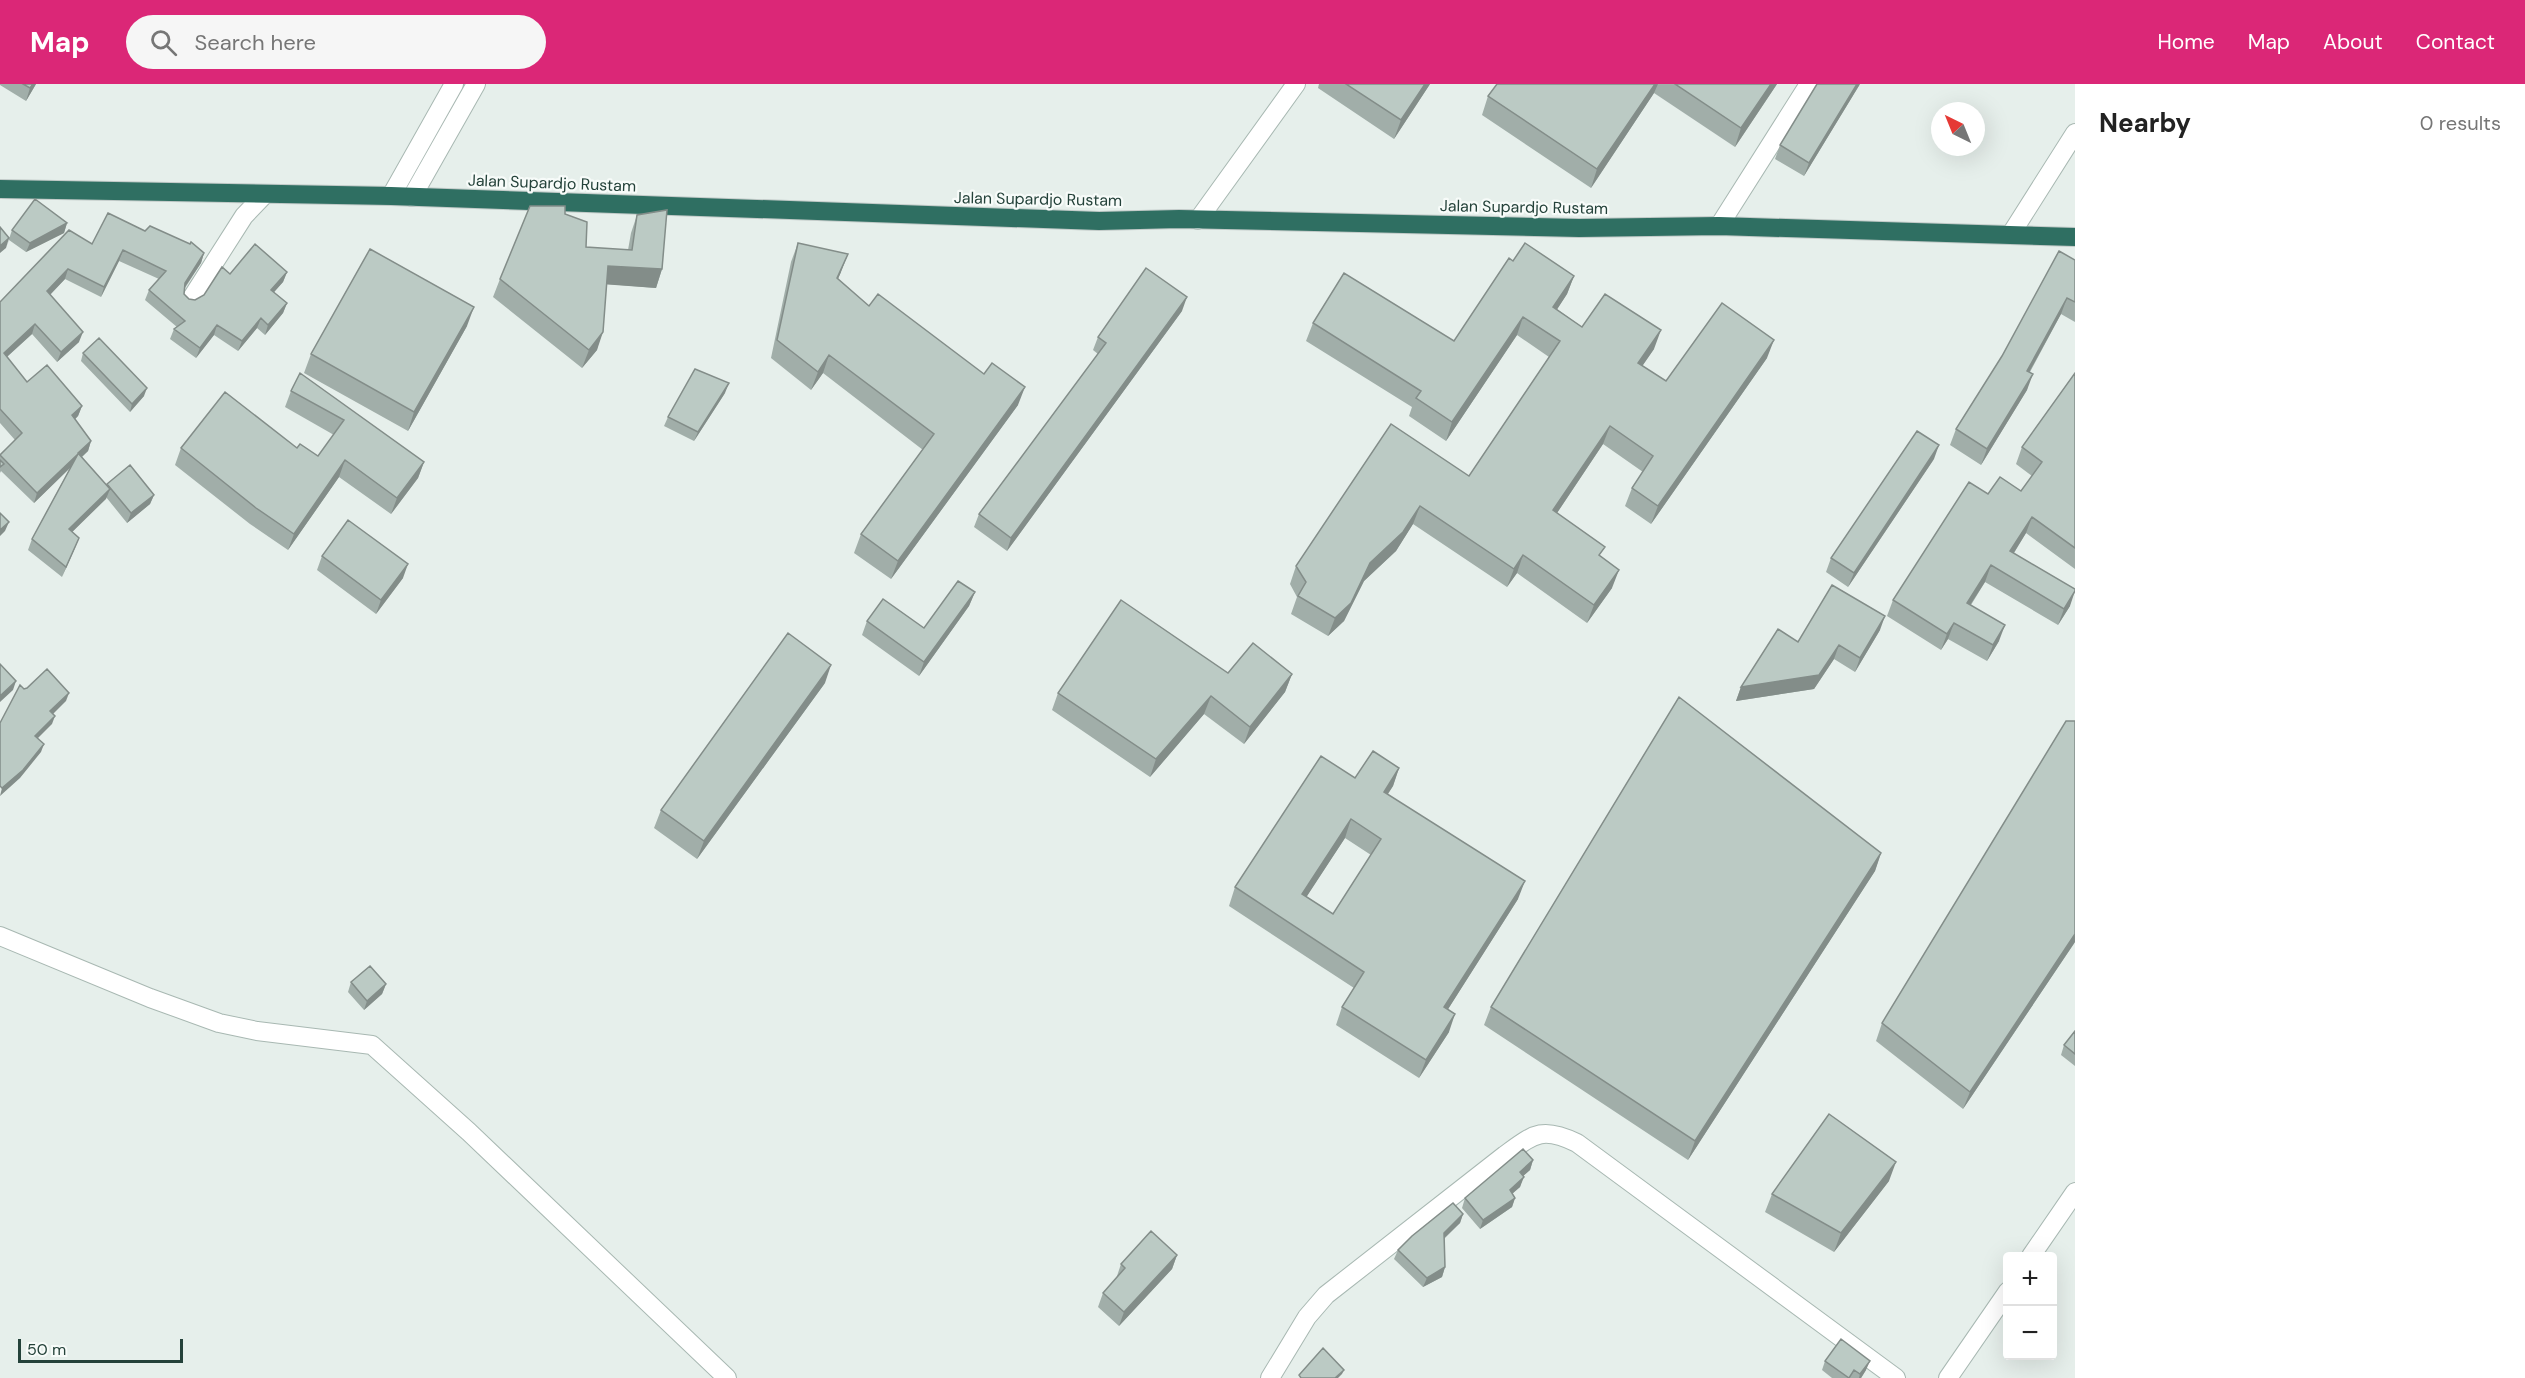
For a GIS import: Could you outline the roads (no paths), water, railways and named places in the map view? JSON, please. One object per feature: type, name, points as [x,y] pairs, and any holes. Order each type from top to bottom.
[{"type":"highway","name":"Jalan Supardjo Rustam","points":[[0,189],[391,196],[1076,220],[1198,220],[1579,228],[1719,226],[2075,237]]},
{"type":"street","points":[[391,196],[454,84]]},
{"type":"street","points":[[412,197],[476,84]]},
{"type":"street","points":[[1198,220],[1296,84]]},
{"type":"street","points":[[1719,226],[1809,84]]},
{"type":"street","points":[[2012,234],[2075,133]]},
{"type":"street","points":[[191,299],[244,216],[265,194]]},
{"type":"street","points":[[0,936],[150,998],[219,1023],[257,1031],[372,1045],[469,1132],[727,1378]]},
{"type":"street","points":[[1270,1378],[1307,1317],[1326,1294],[1505,1155],[1542,1132],[1560,1135],[1577,1143],[1896,1378]]},
{"type":"street","points":[[2034,1252],[2075,1192]]},
{"type":"street","points":[[1948,1378],[2003,1297]]}]
